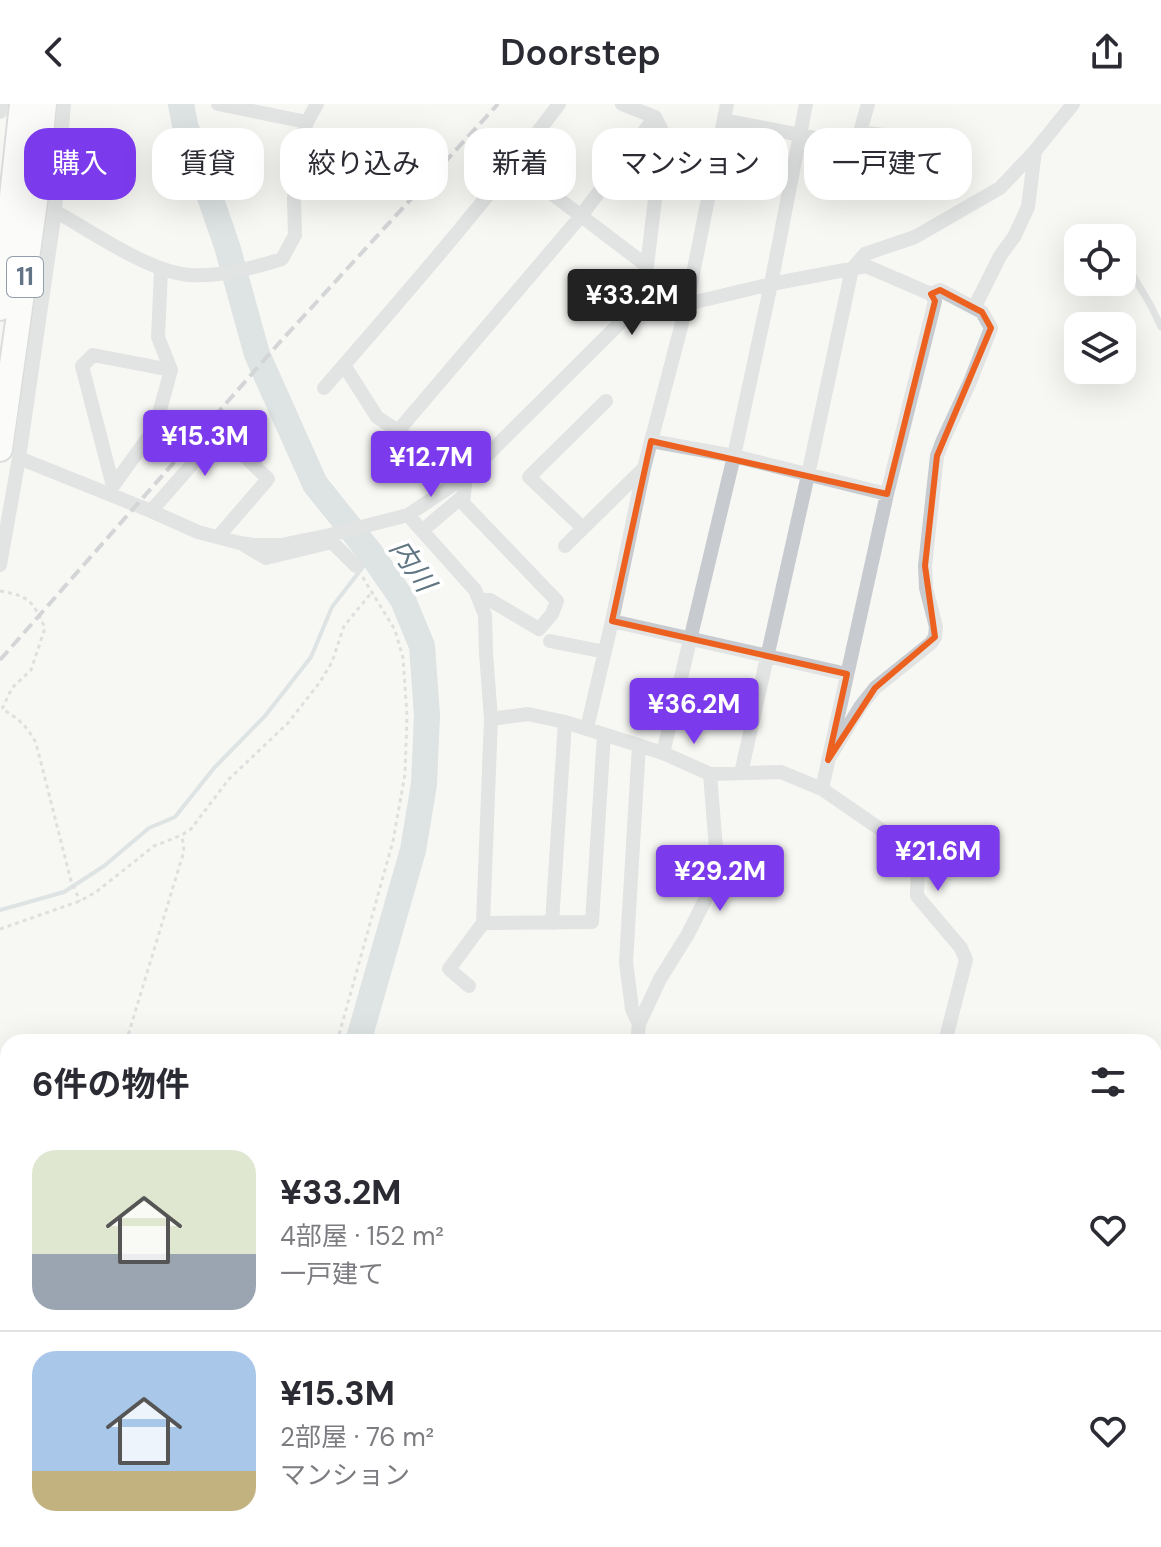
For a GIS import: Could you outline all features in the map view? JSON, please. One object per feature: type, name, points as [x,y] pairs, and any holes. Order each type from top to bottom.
[{"type":"highway","name":"11","points":[[0,308],[22,104]]},
{"type":"highway","name":"11","points":[[10,453],[44,104]]},
{"type":"street","points":[[0,112],[1,104]]},
{"type":"street","points":[[0,565],[10,453],[55,211],[64,104]]},
{"type":"street","points":[[218,104],[307,122]]},
{"type":"street","points":[[305,128],[317,104]]},
{"type":"street","points":[[541,128],[559,104]]},
{"type":"street","points":[[10,453],[112,490],[198,532],[240,543],[281,545],[408,515],[466,476],[622,321],[647,266],[663,133],[655,117],[622,104]]},
{"type":"street","points":[[587,728],[644,468],[687,304],[727,104]]},
{"type":"street","points":[[663,753],[734,456],[806,104]]},
{"type":"street","points":[[861,128],[868,104]]},
{"type":"street","points":[[741,773],[852,269],[865,254],[915,237],[1000,188],[1073,104]]},
{"type":"street","points":[[398,431],[581,216],[655,117]]},
{"type":"street","points":[[724,120],[804,136]]},
{"type":"street","points":[[974,308],[1028,207],[1035,151]]},
{"type":"street","points":[[55,211],[161,270],[188,275],[216,275],[282,259],[295,235],[294,200]]},
{"type":"street","points":[[324,388],[485,200]]},
{"type":"street","points":[[560,200],[647,266]]},
{"type":"street","points":[[687,304],[866,266],[931,294],[935,301],[887,494],[822,789]]},
{"type":"street","points":[[112,490],[155,428],[171,370],[158,337],[161,270]]},
{"type":"street","points":[[828,760],[875,688],[935,637],[925,566],[937,456],[991,328],[982,312],[940,290],[931,294]]},
{"type":"street","points":[[112,490],[82,366],[93,355],[171,370]]},
{"type":"street","points":[[344,365],[377,417],[466,476]]},
{"type":"street","points":[[583,528],[529,477],[606,401]]},
{"type":"street","points":[[151,511],[231,420]]},
{"type":"street","points":[[218,537],[268,479],[220,432]]},
{"type":"street","points":[[651,441],[734,456],[887,494]]},
{"type":"street","points":[[565,546],[644,468]]},
{"type":"street","points":[[466,476],[463,503],[557,601],[552,614],[539,629],[490,600],[479,600]]},
{"type":"street","points":[[423,530],[463,496]]},
{"type":"street","points":[[408,515],[475,590],[485,615],[491,719],[483,923],[449,969],[469,986]]},
{"type":"street","points":[[240,543],[266,558],[332,542],[356,566]]},
{"type":"street","points":[[612,621],[847,674]]},
{"type":"street","points":[[550,641],[605,652]]},
{"type":"street","points":[[491,719],[528,714],[565,722],[663,753],[710,774],[781,772],[822,789],[915,850],[918,863],[917,896],[961,948],[966,960],[947,1034]]},
{"type":"street","points":[[552,923],[565,722]]},
{"type":"street","points":[[483,923],[592,922],[604,734]]},
{"type":"street","points":[[639,745],[626,962],[632,1009],[639,1024]]},
{"type":"street","points":[[638,1034],[639,1024],[660,979],[709,892],[716,849],[710,774]]},
{"type":"lane","points":[[1136,280],[1161,327]]},
{"type":"path","points":[[339,1034],[393,841],[405,774],[407,716],[403,658],[395,630],[367,583]]},
{"type":"path","points":[[0,591],[13,593],[34,604],[45,628],[31,670],[12,688],[2,709],[17,717],[36,743],[71,881],[80,901]]},
{"type":"path","points":[[0,929],[80,901],[154,846],[191,829],[239,769],[288,723],[320,682],[332,662],[344,626],[372,592]]},
{"type":"path","points":[[128,1034],[184,851],[182,835]]},
{"type":"highlighted area","points":[[940,290],[982,312],[991,328],[937,456],[925,566],[935,637],[875,688],[828,760],[847,674],[612,621],[651,441],[887,494],[935,301],[931,294]]},
{"type":"waterway","name":"内川","points":[[181,104],[185,125],[227,246],[257,354],[315,484],[372,555],[403,600],[422,646],[427,715],[424,784],[413,850],[360,1034]]},
{"type":"waterway","points":[[0,910],[64,892],[104,866],[149,828],[175,817],[214,768],[265,716],[311,657],[332,607],[372,555]]},
{"type":"railway","points":[[0,660],[280,342],[498,104]]}]
